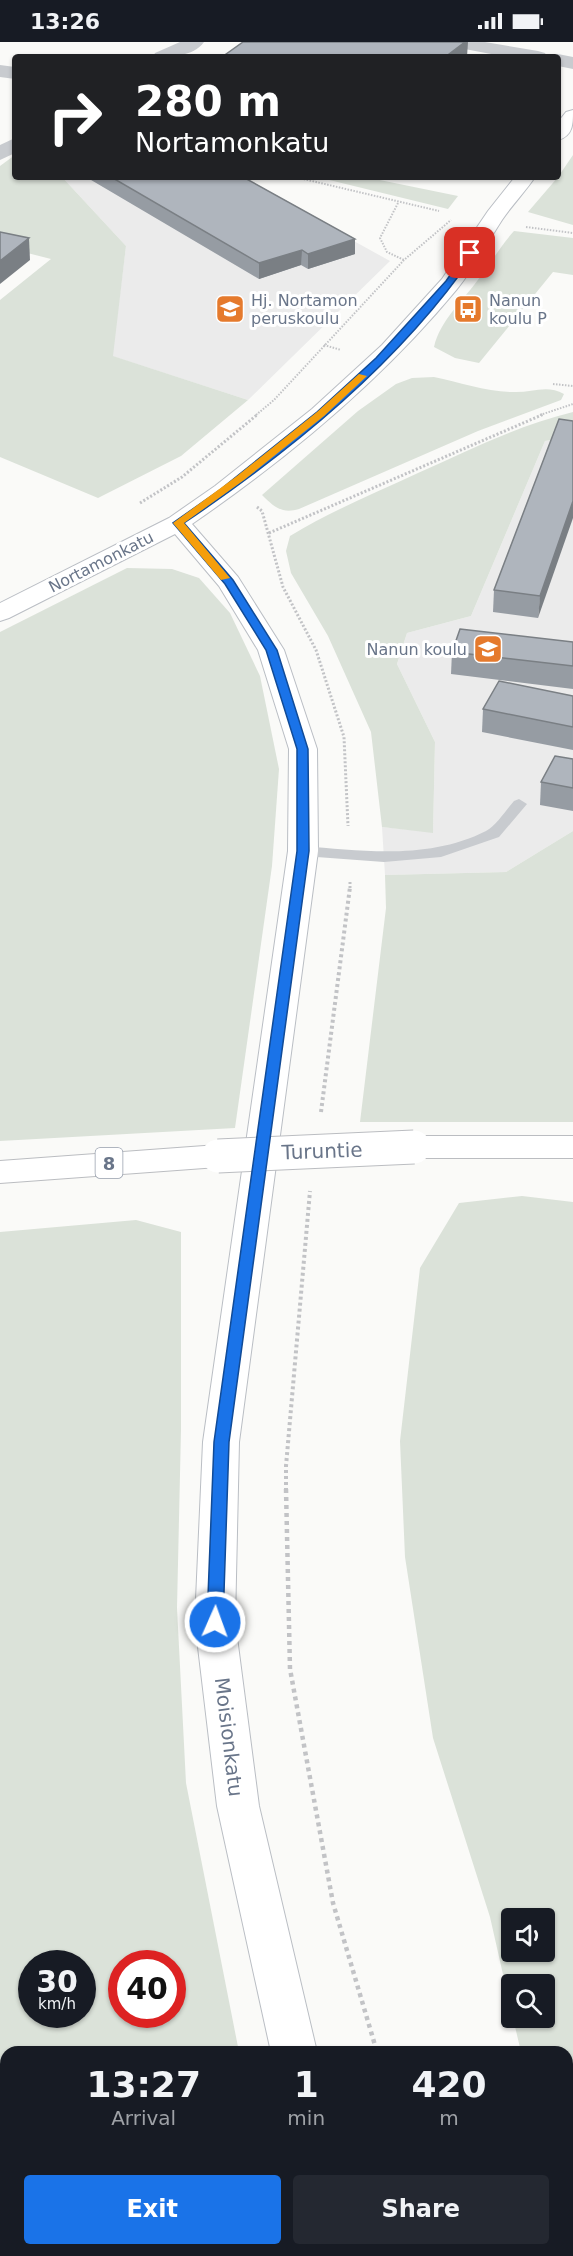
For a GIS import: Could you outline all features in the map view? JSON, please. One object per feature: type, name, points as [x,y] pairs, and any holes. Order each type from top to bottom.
[{"type":"main road","points":[[561,130],[573,116]]},
{"type":"main road","name":"Nortamonkatu","points":[[0,612],[178,523],[224,491],[320,414],[390,350],[450,283],[495,215],[523,180]]},
{"type":"main road","name":"Moisionkatu","points":[[178,523],[229,582],[271,650],[303,749],[303,851],[221,1442],[215,1622],[238,1806],[293,2046]]},
{"type":"main road","name":"Turuntie","points":[[0,1172],[218,1156],[414,1147],[573,1147]]},
{"type":"street","points":[[169,54],[195,42]]},
{"type":"street","points":[[454,42],[521,54]]},
{"type":"lane","points":[[303,851],[384,857],[441,852],[493,834],[519,804]]},
{"type":"path","points":[[307,180],[439,211]]},
{"type":"path","points":[[398,203],[380,238],[387,252],[404,260]]},
{"type":"path","points":[[182,477],[274,400],[404,260],[450,221]]},
{"type":"path","points":[[523,226],[573,233]]},
{"type":"path","points":[[552,384],[573,386]]},
{"type":"path","points":[[320,1117],[350,896],[344,737],[316,650],[283,587],[269,532],[525,420],[573,404]]},
{"type":"path","points":[[310,1188],[286,1466],[291,1669],[333,1903],[375,2046]]},
{"type":"shaded area","points":[[573,155],[573,225],[528,212],[555,180],[561,180],[561,173]]},
{"type":"shaded area","points":[[12,157],[12,180],[65,180],[126,246],[113,356],[248,400],[181,456],[98,498],[0,457],[0,300],[51,259],[0,246],[0,166]]},
{"type":"shaded area","name":"Hj. Nortamon peruskoulu","points":[[65,180],[243,180],[390,261],[248,400],[112,356],[126,246]]},
{"type":"shaded area","points":[[329,180],[380,180],[458,196],[448,209]]},
{"type":"shaded area","points":[[514,231],[573,238],[573,275],[553,272],[479,363],[455,358],[434,347],[447,319]]},
{"type":"shaded area","points":[[434,377],[503,392],[545,389],[564,394],[561,400],[478,431],[299,509],[283,510],[270,503],[262,495],[358,411],[396,384],[412,378]]},
{"type":"shaded area","points":[[573,412],[573,437],[545,441],[471,616],[407,633],[397,664],[435,742],[433,833],[382,827],[371,732],[328,636],[291,573],[286,551],[290,536],[321,518],[475,447],[533,424]]},
{"type":"shaded area","name":"Nanun koulu","points":[[573,437],[573,831],[506,872],[385,875],[382,827],[433,832],[435,742],[397,664],[407,633],[471,616],[545,441]]},
{"type":"shaded area","points":[[127,568],[172,569],[199,578],[230,613],[260,676],[279,769],[272,866],[235,1128],[0,1141],[0,632]]},
{"type":"shaded area","points":[[573,831],[573,1122],[360,1122],[386,908],[385,875],[506,872]]},
{"type":"shaded area","points":[[522,1196],[573,1202],[573,2046],[520,2046],[515,2028],[555,2028],[555,1974],[503,1974],[490,1917],[433,1738],[405,1557],[400,1441],[420,1268],[459,1203]]},
{"type":"shaded area","points":[[136,1220],[181,1232],[181,1430],[177,1608],[186,1783],[238,2046],[0,2046],[0,1232]]},
{"type":"building","points":[[243,42],[465,42],[449,54],[226,54]]},
{"type":"building","points":[[116,180],[248,180],[355,239],[308,254],[302,250],[259,263]]},
{"type":"building","points":[[0,232],[29,238],[0,261]]},
{"type":"building","points":[[559,419],[573,421],[573,501],[540,596],[494,590]]},
{"type":"building","points":[[460,629],[573,642],[573,666],[452,652]]},
{"type":"building","points":[[499,681],[573,696],[573,727],[483,709]]},
{"type":"building","points":[[555,756],[573,759],[573,788],[541,782]]},
{"type":"slow traffic","points":[[225,578],[178,523],[224,491],[320,414],[362,376]]},
{"type":"place","name":"Hj. Nortamon peruskoulu","points":[[230,309]]},
{"type":"place","name":"Nanun koulu P","points":[[468,309]]},
{"type":"place","name":"Nanun koulu","points":[[488,649]]},
{"type":"route","points":[[215,1622],[221,1442],[303,851],[303,749],[271,650],[229,582],[178,523],[224,491],[320,414],[390,350],[450,283],[470,253]]}]
